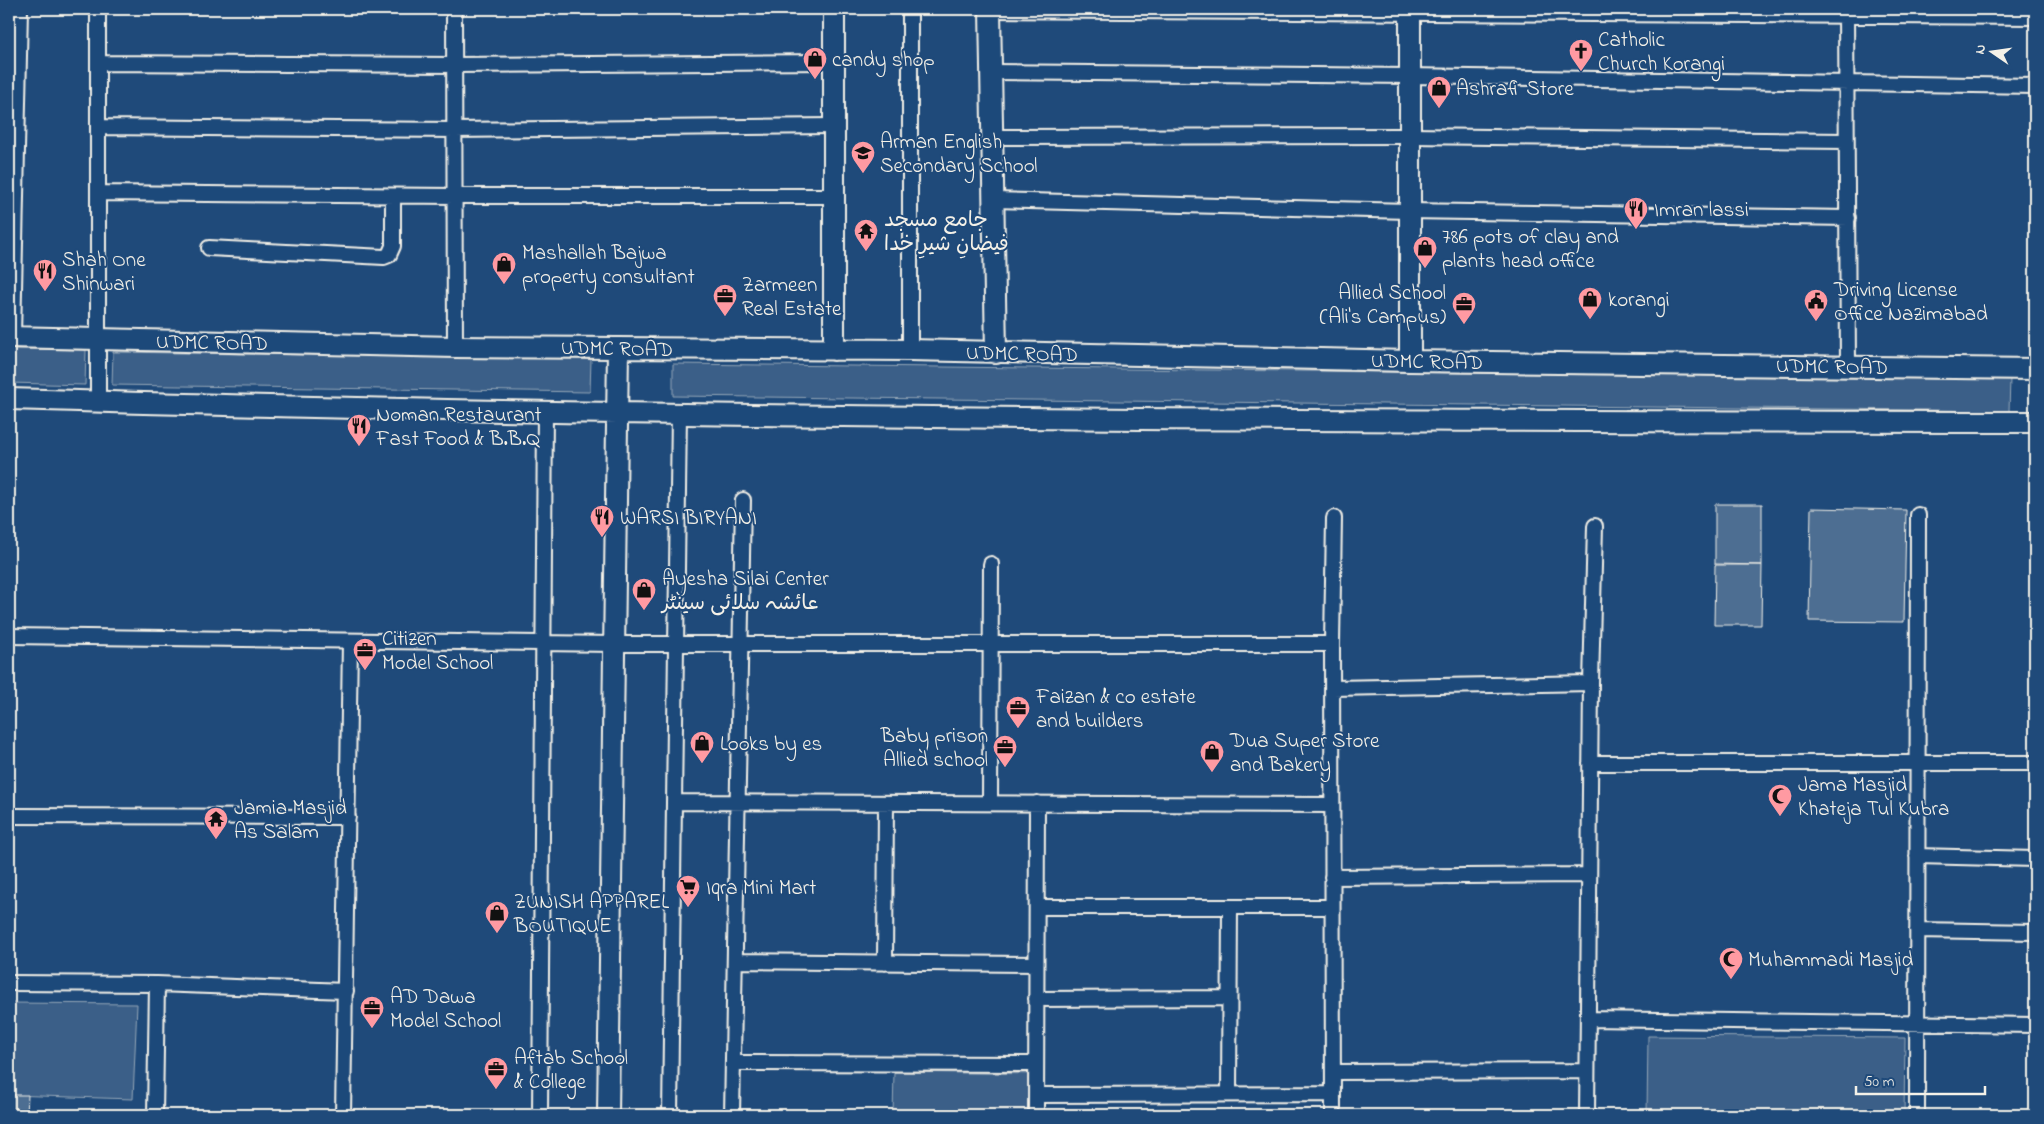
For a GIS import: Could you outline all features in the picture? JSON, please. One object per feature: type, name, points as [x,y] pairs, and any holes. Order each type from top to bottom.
[{"type":"main road","points":[[9,337],[17,9]]},
{"type":"main road","points":[[834,9],[834,350]]},
{"type":"main road","points":[[990,9],[996,353]]},
{"type":"main road","points":[[1410,10],[1410,361]]},
{"type":"main road","name":"UDMC ROAD","points":[[9,337],[455,347],[910,350],[1410,361],[2035,369]]},
{"type":"main road","points":[[608,1115],[618,348]]},
{"type":"main road","points":[[9,399],[545,411],[1331,421],[2035,422]]},
{"type":"street","points":[[98,9],[98,401]]},
{"type":"street","points":[[454,9],[455,347]]},
{"type":"street","points":[[910,9],[910,350]]},
{"type":"street","points":[[990,9],[1846,12],[2035,17]]},
{"type":"street","points":[[1846,12],[1848,366]]},
{"type":"street","points":[[98,63],[454,65],[834,62]]},
{"type":"street","points":[[991,72],[1409,76],[2035,86]]},
{"type":"street","points":[[98,127],[455,130],[834,126]]},
{"type":"street","points":[[992,138],[1409,136],[1846,141]]},
{"type":"street","points":[[98,193],[393,196],[834,196]]},
{"type":"street","points":[[209,248],[384,257],[389,255],[393,246],[393,196]]},
{"type":"street","points":[[994,200],[1848,218]]},
{"type":"street","points":[[540,1115],[545,411]]},
{"type":"street","points":[[670,1115],[680,413]]},
{"type":"street","points":[[732,1115],[743,500]]},
{"type":"street","points":[[1917,1115],[1918,515]]},
{"type":"street","points":[[1333,1115],[1332,644],[1334,518]]},
{"type":"street","points":[[1587,1115],[1591,683],[1595,526]]},
{"type":"street","points":[[990,803],[991,564]]},
{"type":"street","points":[[9,636],[614,644],[1332,644]]},
{"type":"street","points":[[344,1115],[350,641]]},
{"type":"street","points":[[1332,688],[1591,683]]},
{"type":"street","points":[[1590,763],[2035,763]]},
{"type":"street","points":[[674,802],[1332,805]]},
{"type":"street","points":[[885,963],[886,803]]},
{"type":"street","points":[[1036,1115],[1037,803]]},
{"type":"street","points":[[9,816],[348,817]]},
{"type":"street","points":[[1917,856],[2035,858]]},
{"type":"street","points":[[1332,877],[1589,875]]},
{"type":"street","points":[[1037,907],[1332,907]]},
{"type":"street","points":[[1229,1094],[1230,908]]},
{"type":"street","points":[[1917,930],[2035,932]]},
{"type":"street","points":[[735,961],[1036,964]]},
{"type":"street","points":[[9,983],[157,984],[346,991]]},
{"type":"street","points":[[155,1115],[157,984]]},
{"type":"street","points":[[1036,998],[1229,998]]},
{"type":"street","points":[[1588,1019],[2035,1025]]},
{"type":"street","points":[[733,1063],[1036,1064]]},
{"type":"street","points":[[1333,1072],[1587,1071]]},
{"type":"street","points":[[1036,1095],[1333,1094]]},
{"type":"shaded area","points":[[9,349],[86,350],[85,385],[9,383]]},
{"type":"shaded area","points":[[113,352],[591,359],[590,392],[112,385]]},
{"type":"shaded area","points":[[673,364],[2010,379],[2009,411],[673,396]]},
{"type":"shaded area","points":[[9,1003],[137,1004],[133,1099],[9,1095]]},
{"type":"shaded area","points":[[1648,1036],[1905,1038],[1904,1115],[1647,1115]]},
{"type":"shaded area","points":[[894,1072],[1040,1074],[1039,1115],[893,1115]]},
{"type":"building","points":[[1715,504],[1762,504],[1762,565],[1715,564]]},
{"type":"building","points":[[1811,508],[1906,510],[1904,622],[1809,621]]},
{"type":"building","points":[[1715,565],[1762,565],[1761,625],[1714,625]]},
{"type":"building","points":[[9,1095],[28,1095],[27,1115],[9,1115]]},
{"type":"place","name":"Catholic Church Korangi","points":[[1581,72]]},
{"type":"place","name":"candy shop","points":[[815,80]]},
{"type":"place","name":"Ashrafi Store","points":[[1439,109]]},
{"type":"place","name":"Arman English Secondary School","points":[[863,174]]},
{"type":"place","name":"Imran lassi","points":[[1636,230]]},
{"type":"place","name":"جامع مسجد فیضانِ شیرِ خدا","points":[[866,252]]},
{"type":"place","name":"786 pots of clay and plants head office","points":[[1425,269]]},
{"type":"place","name":"Mashallah Bajwa property consultant","points":[[504,285]]},
{"type":"place","name":"Shah One Shinwari","points":[[45,292]]},
{"type":"place","name":"Zarmeen Real Estate","points":[[725,317]]},
{"type":"place","name":"korangi","points":[[1590,320]]},
{"type":"place","name":"Driving License Office Nazimabad","points":[[1816,322]]},
{"type":"place","name":"Allied School (Ali's Campus)","points":[[1464,325]]},
{"type":"place","name":"Noman Restaurant Fast Food & B.B.Q","points":[[359,447]]},
{"type":"place","name":"WARSI BIRYANI","points":[[602,538]]},
{"type":"place","name":"Ayesha Silai Center عائشہ سلائی سینٹر","points":[[644,611]]},
{"type":"place","name":"Citizen Model School","points":[[365,671]]},
{"type":"place","name":"Faizan & co estate and builders","points":[[1018,729]]},
{"type":"place","name":"Looks by es","points":[[702,764]]},
{"type":"place","name":"Baby prison Allied school","points":[[1005,768]]},
{"type":"place","name":"Dua Super Store and Bakery","points":[[1212,773]]},
{"type":"place","name":"Jama Masjid Khateja Tul Kubra","points":[[1780,817]]},
{"type":"place","name":"Jamia Masjid As Salam","points":[[216,840]]},
{"type":"place","name":"Iqra Mini Mart","points":[[688,908]]},
{"type":"place","name":"ZUNISH APPAREL BOUTIQUE","points":[[497,934]]},
{"type":"place","name":"Muhammadi Masjid","points":[[1731,980]]},
{"type":"place","name":"AD Dawa Model School","points":[[372,1029]]},
{"type":"place","name":"Aftab School & College","points":[[496,1090]]}]
